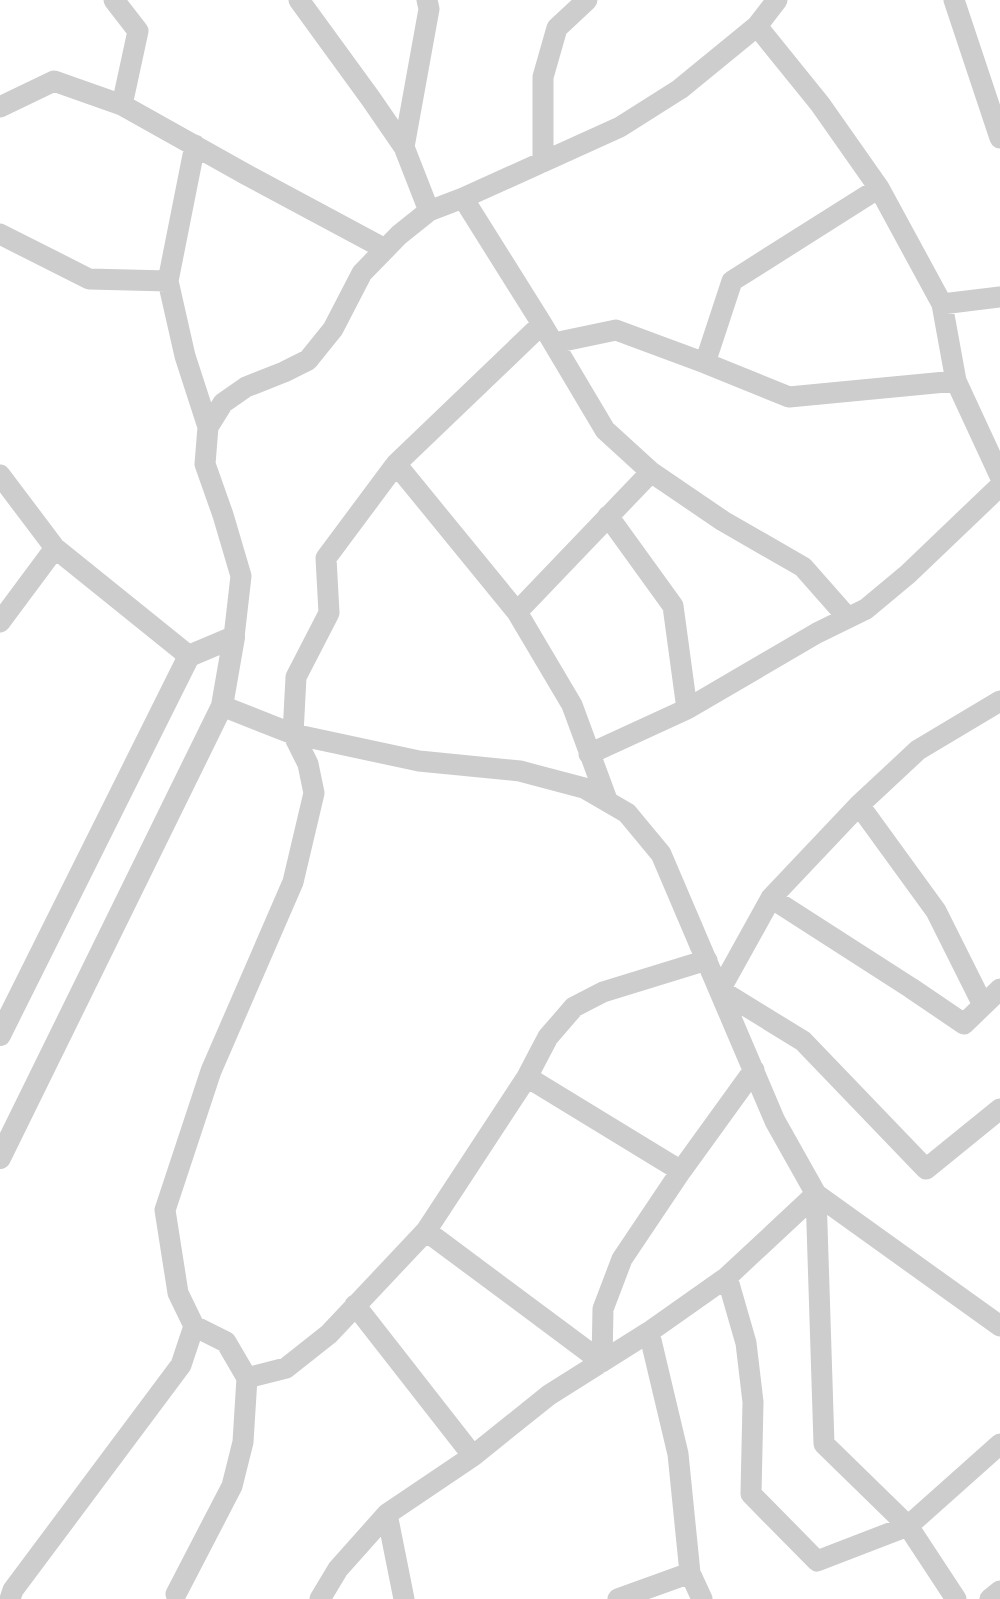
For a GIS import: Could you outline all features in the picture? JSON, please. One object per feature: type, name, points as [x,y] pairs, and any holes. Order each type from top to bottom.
[{"type":"street","points":[[114,0],[138,31],[122,105]]},
{"type":"street","points":[[299,0],[404,147],[429,211]]},
{"type":"street","points":[[404,147],[429,8],[427,0]]},
{"type":"street","points":[[544,162],[543,77],[557,28],[587,0]]},
{"type":"street","points":[[208,427],[223,403],[246,387],[284,372],[308,360],[333,329],[362,273],[399,235],[429,211],[463,198],[620,127],[673,93],[757,26],[777,0]]},
{"type":"street","points":[[954,0],[1000,138]]},
{"type":"street","points":[[757,26],[820,104],[879,188],[942,304],[956,380],[1000,476]]},
{"type":"street","points":[[0,107],[54,81],[122,105],[385,249]]},
{"type":"street","points":[[0,1158],[222,706],[234,637],[241,576],[223,515],[205,464],[208,427],[185,356],[168,281],[195,145]]},
{"type":"street","points":[[705,363],[732,281],[879,188]]},
{"type":"street","points":[[463,198],[554,343],[605,430],[651,472],[723,521],[803,567],[848,618]]},
{"type":"street","points":[[0,234],[89,279],[168,281]]},
{"type":"street","points":[[942,304],[1000,297]]},
{"type":"street","points":[[177,1598],[232,1486],[243,1442],[247,1378],[226,1342],[194,1326],[178,1293],[165,1210],[211,1071],[293,882],[314,793],[308,764],[293,734],[296,677],[329,612],[326,558],[396,464],[542,324]]},
{"type":"street","points":[[554,343],[616,330],[705,363],[789,397],[956,380]]},
{"type":"street","points":[[396,464],[517,612],[572,706],[607,800]]},
{"type":"street","points":[[517,612],[651,472]]},
{"type":"street","points":[[0,475],[55,548],[189,656]]},
{"type":"street","points":[[590,754],[686,709],[757,670],[817,633],[866,609],[908,574],[1000,486]]},
{"type":"street","points":[[608,516],[673,606],[686,709]]},
{"type":"street","points":[[0,622],[55,548]]},
{"type":"street","points":[[0,1035],[189,656],[234,637]]},
{"type":"street","points":[[720,990],[771,898],[859,805],[918,750],[1000,701]]},
{"type":"street","points":[[222,706],[293,734],[419,761],[520,771],[584,788],[627,813],[661,854],[775,1121],[816,1194],[1000,1326]]},
{"type":"street","points":[[859,805],[936,911],[984,1005]]},
{"type":"street","points":[[771,898],[964,1024],[1000,990]]},
{"type":"street","points":[[247,1378],[286,1368],[329,1334],[426,1231],[527,1077],[548,1037],[574,1007],[603,992],[707,960]]},
{"type":"street","points":[[720,990],[803,1041],[926,1168],[1000,1109]]},
{"type":"street","points":[[602,1362],[603,1309],[622,1259],[681,1171],[754,1070]]},
{"type":"street","points":[[527,1077],[681,1171]]},
{"type":"street","points":[[320,1599],[338,1569],[387,1514],[473,1456],[549,1395],[649,1332],[727,1277],[816,1194]]},
{"type":"street","points":[[816,1194],[824,1444],[908,1526],[956,1599]]},
{"type":"street","points":[[426,1231],[602,1362]]},
{"type":"street","points":[[727,1277],[746,1344],[753,1402],[751,1494],[817,1561],[908,1526],[1000,1444]]},
{"type":"street","points":[[355,1305],[473,1456]]},
{"type":"street","points":[[10,1599],[13,1590],[181,1365],[194,1326]]},
{"type":"street","points":[[649,1332],[678,1454],[690,1573],[702,1599]]},
{"type":"street","points":[[387,1514],[404,1599]]},
{"type":"street","points":[[618,1599],[690,1573]]},
{"type":"street","points":[[990,1599],[1000,1591]]}]
